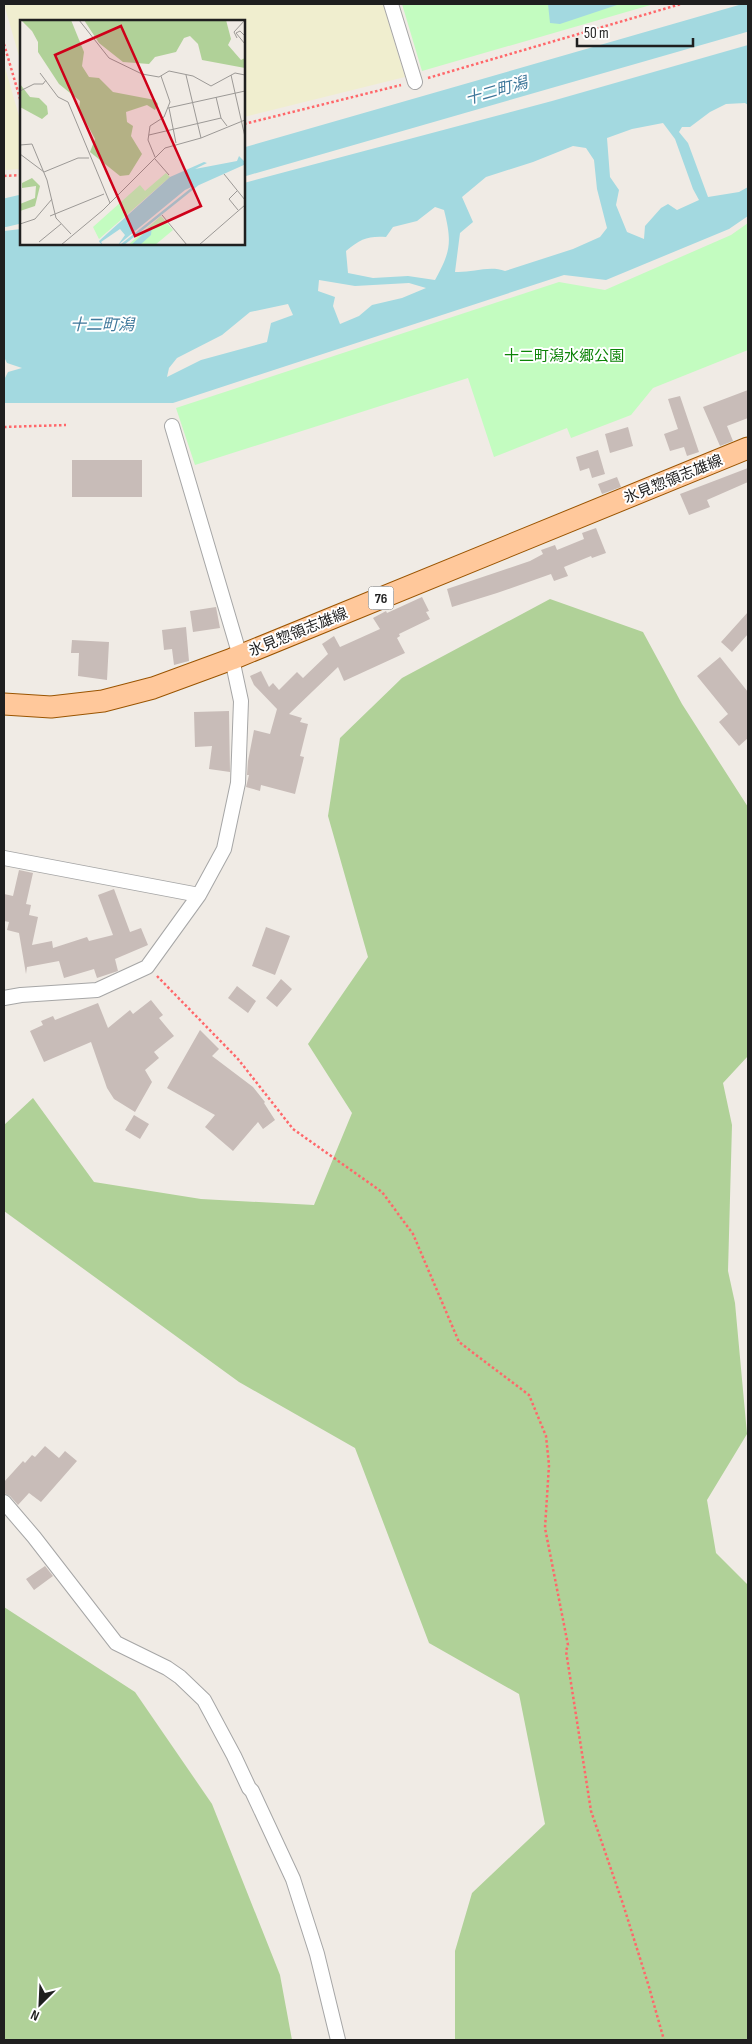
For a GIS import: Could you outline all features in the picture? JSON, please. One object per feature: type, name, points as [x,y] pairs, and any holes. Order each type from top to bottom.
[{"type":"main road","name":"氷見惣領志雄線","points":[[4,704],[51,708],[103,701],[153,688],[236,657],[748,448]]},
{"type":"street","points":[[390,4],[414,82]]},
{"type":"street","points":[[4,998],[97,990],[147,967],[199,895],[224,849],[238,783],[241,701],[236,657],[172,426]]},
{"type":"street","points":[[4,858],[199,895]]},
{"type":"street","points":[[4,1502],[34,1537],[116,1643],[167,1668],[180,1677],[204,1700],[252,1791],[293,1880],[317,1954],[338,2040]]},
{"type":"path","points":[[245,124],[414,82],[680,4]]},
{"type":"path","points":[[4,44],[20,99]]},
{"type":"path","points":[[4,176],[20,175]]},
{"type":"path","points":[[4,427],[66,425]]},
{"type":"path","points":[[147,967],[238,1059],[293,1129],[382,1192],[412,1234],[459,1342],[529,1395],[546,1436],[549,1465],[545,1528],[568,1645],[566,1651],[591,1811],[626,1913],[664,2040]]},
{"type":"shaded area","points":[[4,4],[383,4],[405,77],[245,117],[245,20],[20,20],[20,60]]},
{"type":"shaded area","points":[[4,64],[20,120],[20,169],[4,170]]},
{"type":"green space","points":[[402,4],[654,4],[422,71]]},
{"type":"green space","name":"十二町潟水郷公園","points":[[748,223],[748,350],[653,388],[631,415],[571,438],[567,428],[494,457],[468,378],[195,465],[176,408],[559,282],[605,290],[731,235]]},
{"type":"green space","points":[[550,599],[643,632],[682,704],[748,807],[748,1056],[723,1083],[732,1125],[728,1271],[735,1303],[747,1434],[707,1500],[716,1553],[748,1585],[748,2040],[455,2040],[455,1951],[472,1893],[545,1824],[519,1694],[429,1643],[355,1448],[239,1382],[4,1211],[4,1125],[33,1098],[94,1182],[201,1199],[314,1205],[352,1113],[308,1044],[368,957],[328,816],[340,738],[402,678]]},
{"type":"green space","points":[[4,1607],[135,1692],[212,1804],[280,1975],[292,2040],[4,2040]]},
{"type":"water","points":[[548,4],[620,4],[560,24],[550,23]]},
{"type":"water","name":"十二町潟","points":[[748,45],[748,105],[745,103],[726,104],[710,112],[690,127],[682,127],[679,132],[688,143],[708,197],[739,192],[748,187],[748,216],[729,229],[606,280],[564,275],[173,403],[4,403],[4,380],[8,372],[22,368],[7,363],[4,357],[4,231],[20,229],[20,245],[245,245],[245,183],[552,101]],"holes":[[[663,123],[675,139],[693,189],[699,200],[677,210],[668,204],[661,208],[645,226],[644,239],[627,232],[616,205],[619,190],[610,177],[607,138],[632,129]],[[573,146],[586,148],[594,160],[597,189],[607,228],[600,237],[573,249],[505,271],[487,269],[455,272],[460,233],[473,222],[462,197],[486,177],[533,162]],[[435,207],[444,210],[449,239],[447,254],[435,280],[408,276],[373,278],[348,273],[346,251],[351,247],[369,238],[386,237],[393,227],[417,221]],[[319,280],[355,286],[409,283],[426,288],[402,298],[372,305],[359,316],[340,324],[333,306],[335,297],[318,291]],[[288,304],[293,315],[271,323],[267,342],[201,360],[167,377],[169,368],[177,358],[222,335],[250,312]]]},
{"type":"building","points":[[748,390],[748,418],[727,426],[733,441],[720,446],[703,407]]},
{"type":"building","points":[[680,396],[699,452],[687,456],[684,447],[670,451],[664,434],[678,429],[668,399]]},
{"type":"building","points":[[628,427],[633,446],[610,453],[605,434]]},
{"type":"building","points":[[598,450],[605,474],[592,478],[589,468],[580,471],[576,457]]},
{"type":"building","points":[[72,460],[142,460],[142,497],[72,497]]},
{"type":"building","points":[[748,468],[748,482],[707,500],[710,507],[689,515],[680,494]]},
{"type":"building","points":[[617,477],[621,487],[602,494],[598,484]]},
{"type":"building","points":[[596,528],[606,553],[592,558],[591,556],[564,567],[568,576],[554,581],[551,574],[452,607],[447,589],[530,561],[543,554],[541,550],[555,545],[557,550],[584,539],[582,533]]},
{"type":"building","points":[[422,597],[429,611],[426,612],[430,619],[399,634],[400,636],[397,638],[405,653],[344,681],[338,667],[289,714],[302,718],[300,722],[308,724],[300,756],[304,757],[295,794],[261,785],[260,791],[246,787],[249,775],[247,775],[248,761],[254,730],[270,734],[277,709],[254,685],[250,676],[261,671],[269,687],[273,683],[279,690],[297,672],[303,678],[328,654],[322,644],[334,636],[340,647],[380,629],[373,618]]},
{"type":"building","points":[[216,607],[220,628],[193,632],[190,611]]},
{"type":"building","points":[[748,612],[748,634],[732,652],[721,642]]},
{"type":"building","points":[[186,627],[189,661],[174,665],[172,649],[164,650],[162,630]]},
{"type":"building","points":[[72,640],[109,642],[107,680],[78,676],[79,653],[71,653]]},
{"type":"building","points":[[720,657],[748,692],[748,738],[739,746],[719,722],[728,714],[697,676]]},
{"type":"building","points":[[229,711],[230,772],[209,769],[212,746],[195,747],[194,712]]},
{"type":"building","points":[[19,870],[33,873],[26,904],[31,905],[29,915],[38,917],[32,945],[52,941],[53,948],[87,937],[89,941],[113,935],[98,895],[114,889],[130,932],[141,928],[148,945],[115,959],[118,971],[97,978],[94,969],[64,978],[59,961],[27,967],[26,974],[19,933],[7,930],[9,922],[4,921],[4,894],[13,896]]},
{"type":"building","points":[[266,927],[290,936],[275,975],[252,966]]},
{"type":"building","points":[[281,979],[292,989],[277,1007],[266,998]]},
{"type":"building","points":[[237,986],[256,1001],[248,1013],[228,998]]},
{"type":"building","points":[[151,1000],[163,1015],[159,1018],[174,1036],[154,1052],[159,1058],[145,1070],[152,1082],[135,1112],[114,1099],[107,1088],[91,1042],[44,1062],[30,1031],[43,1025],[41,1021],[53,1016],[55,1020],[98,1003],[108,1028],[130,1010],[133,1014]]},
{"type":"building","points":[[200,1030],[219,1049],[212,1056],[253,1087],[265,1102],[275,1120],[263,1129],[258,1122],[233,1151],[205,1127],[215,1115],[167,1088]]},
{"type":"building","points":[[134,1115],[149,1124],[140,1139],[125,1130]]},
{"type":"building","points":[[45,1446],[59,1458],[65,1451],[77,1461],[41,1502],[29,1493],[18,1505],[10,1496],[4,1493],[4,1482],[23,1461],[25,1463],[32,1455],[35,1457]]},
{"type":"building","points":[[45,1566],[53,1576],[34,1590],[26,1579]]},
{"type":"waterway","name":"十二町潟","points":[[245,162],[748,17]]},
{"type":"waterway","name":"十二町潟","points":[[4,213],[20,209]]}]
